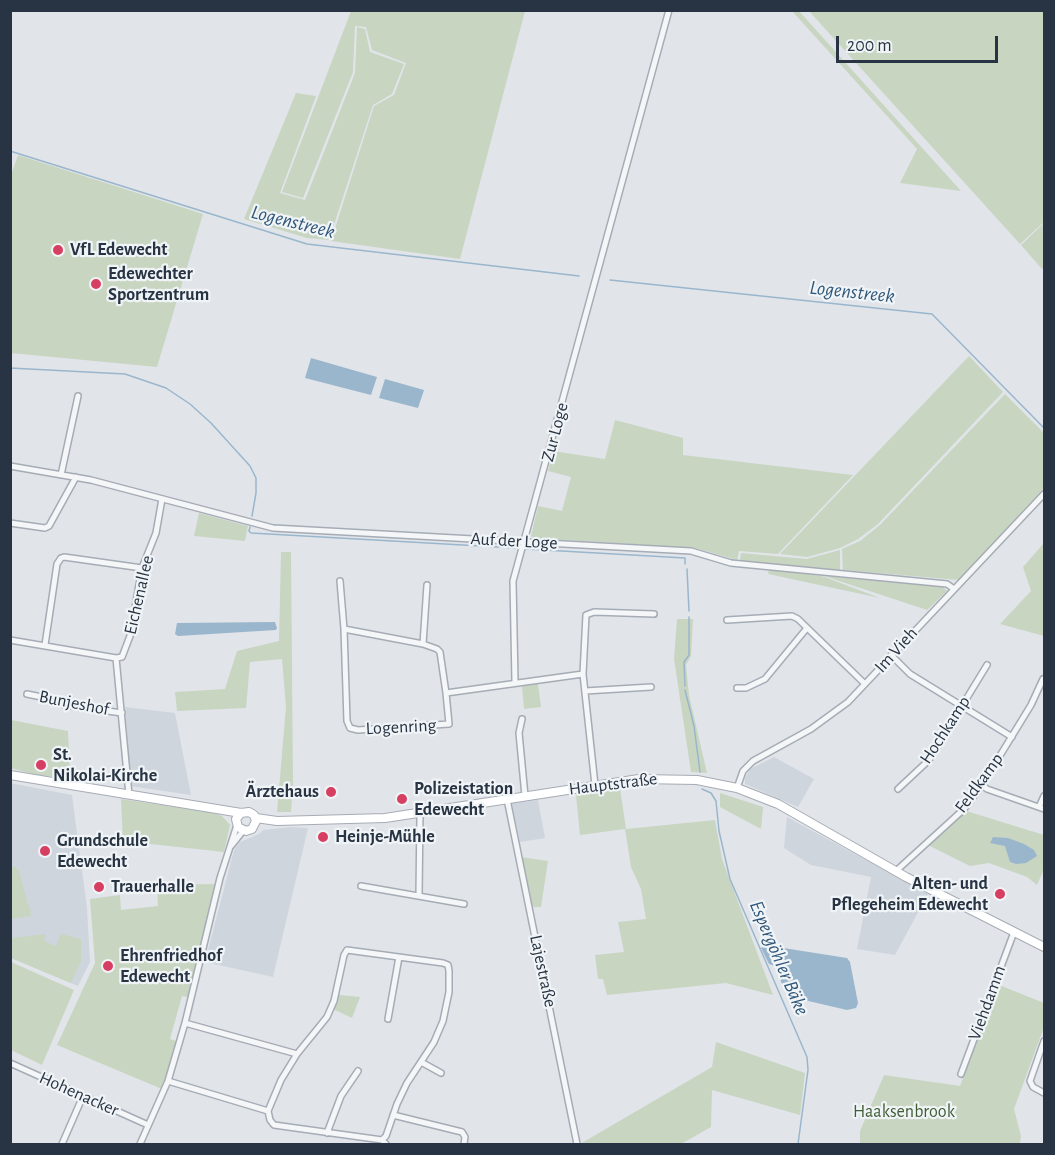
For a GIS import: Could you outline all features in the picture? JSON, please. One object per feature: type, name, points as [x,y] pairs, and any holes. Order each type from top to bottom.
[{"type":"main road","points":[[10,775],[221,808],[239,822],[252,830],[256,821],[249,812],[239,822]]},
{"type":"main road","name":"Hauptstraße","points":[[256,821],[355,819],[420,813],[639,778],[697,780],[737,788],[790,810],[925,887],[1014,932]]},
{"type":"main road","points":[[1014,932],[1044,947]]},
{"type":"street","name":"Zur Loge","points":[[515,682],[513,581],[669,10]]},
{"type":"street","points":[[61,475],[78,396]]},
{"type":"street","name":"Auf der Loge","points":[[10,466],[76,477],[273,528],[691,551],[731,563],[947,584],[954,589]]},
{"type":"street","points":[[10,523],[45,528],[53,521],[76,477]]},
{"type":"street","name":"Im Vieh","points":[[737,788],[743,771],[753,761],[830,716],[848,702],[1044,494]]},
{"type":"street","name":"Eichenallee","points":[[129,795],[116,658],[122,657],[130,636],[142,567],[156,533],[162,499]]},
{"type":"street","points":[[45,645],[57,564],[62,558],[142,567]]},
{"type":"street","name":"Logenring","points":[[340,581],[347,721],[350,728],[449,724],[440,652],[423,644]]},
{"type":"street","points":[[344,629],[423,644],[427,585]]},
{"type":"street","points":[[595,785],[583,674],[586,615],[594,612],[654,615]]},
{"type":"street","points":[[727,620],[792,616],[798,618],[865,684]]},
{"type":"street","points":[[737,688],[746,688],[765,679],[807,628]]},
{"type":"street","points":[[10,640],[116,658]]},
{"type":"street","points":[[891,655],[910,674],[1012,737]]},
{"type":"street","name":"Hochkamp","points":[[898,789],[929,760],[987,665]]},
{"type":"street","points":[[515,682],[583,674]]},
{"type":"street","name":"Feldkamp","points":[[896,871],[964,809],[1012,737],[1044,679]]},
{"type":"street","name":"Logenring","points":[[446,693],[515,682]]},
{"type":"street","points":[[585,692],[651,687]]},
{"type":"street","name":"Bunjeshof","points":[[27,694],[56,700],[64,705],[122,713]]},
{"type":"street","points":[[522,719],[519,733],[525,796]]},
{"type":"street","points":[[982,785],[987,789],[1042,808],[1044,796]]},
{"type":"street","name":"Lajestraße","points":[[507,799],[577,1144]]},
{"type":"street","points":[[419,895],[420,813]]},
{"type":"street","points":[[140,1144],[168,1081],[185,1023],[228,851],[239,822]]},
{"type":"street","points":[[361,886],[464,903]]},
{"type":"street","name":"Viehdamm","points":[[961,1074],[1014,932]]},
{"type":"street","points":[[347,950],[448,965],[449,992],[443,1021],[434,1042],[407,1083],[384,1142],[274,1125],[268,1111],[281,1080],[297,1054],[327,1017],[334,1001],[347,950]]},
{"type":"street","points":[[388,1018],[399,957]]},
{"type":"street","points":[[185,1023],[297,1054]]},
{"type":"street","points":[[1044,1041],[1030,1082],[1033,1087],[1044,1092]]},
{"type":"street","points":[[422,1062],[441,1073]]},
{"type":"street","name":"Hohenacker","points":[[10,1063],[148,1125]]},
{"type":"street","points":[[327,1133],[341,1096],[358,1071]]},
{"type":"street","points":[[168,1081],[268,1111]]},
{"type":"street","points":[[62,1144],[83,1096]]},
{"type":"street","points":[[393,1115],[462,1132],[465,1137],[464,1144]]},
{"type":"shaded area","points":[[125,707],[175,713],[191,795],[130,786]]},
{"type":"shaded area","points":[[774,757],[814,779],[798,807],[745,784],[745,778],[750,769]]},
{"type":"shaded area","name":"Grundschule Edewecht","points":[[10,783],[72,795],[87,908],[90,962],[78,986],[11,958]]},
{"type":"shaded area","points":[[538,800],[545,838],[520,842],[512,803]]},
{"type":"shaded area","points":[[787,817],[928,894],[895,955],[857,949],[871,877],[811,865],[784,848]]},
{"type":"shaded area","points":[[308,828],[273,977],[205,962],[234,850],[240,842],[263,830]]},
{"type":"green space","points":[[351,11],[525,11],[460,259],[331,241],[374,106],[394,95],[406,63],[372,50],[366,27],[355,26],[353,72],[303,198],[282,192]]},
{"type":"green space","points":[[792,11],[799,11],[961,191],[900,183],[917,149]]},
{"type":"green space","points":[[809,11],[1044,11],[1044,222],[1020,244]]},
{"type":"green space","points":[[357,27],[365,29],[370,52],[404,64],[392,94],[373,105],[329,240],[307,238],[244,219],[296,93],[316,96],[280,193],[305,200],[355,73]]},
{"type":"green space","name":"Edewechter Sportzentrum","points":[[18,155],[203,214],[157,367],[11,353],[10,178]]},
{"type":"green space","points":[[1044,223],[1044,267],[1042,269],[1021,245]]},
{"type":"green space","points":[[969,356],[1003,392],[878,524],[858,539],[840,548],[807,557],[780,554]]},
{"type":"green space","points":[[1005,394],[1044,433],[1044,488],[959,580],[843,570],[842,549],[860,541],[880,525]]},
{"type":"green space","points":[[615,420],[683,438],[683,455],[853,475],[778,554],[739,551],[737,560],[696,548],[531,536],[538,506],[562,511],[571,477],[548,471],[553,451],[605,459]]},
{"type":"green space","points":[[199,513],[248,526],[245,541],[194,536]]},
{"type":"green space","points":[[1044,543],[1044,636],[1000,624],[1031,591],[1023,567]]},
{"type":"green space","points":[[840,550],[840,570],[740,561],[741,553],[807,559]]},
{"type":"green space","points":[[281,552],[291,552],[293,784],[291,812],[277,812],[286,707],[282,659],[250,662],[246,708],[177,711],[175,692],[225,689],[237,651],[279,641]]},
{"type":"green space","points":[[769,569],[822,576],[880,598],[768,574]]},
{"type":"green space","points":[[824,576],[943,587],[947,591],[927,610]]},
{"type":"green space","points":[[677,619],[693,619],[691,656],[686,665],[689,695],[707,773],[691,772],[674,659]]},
{"type":"green space","points":[[538,684],[541,707],[524,709],[522,686]]},
{"type":"green space","points":[[11,720],[68,731],[70,778],[36,775],[11,768]]},
{"type":"green space","points":[[620,788],[626,829],[715,820],[722,859],[773,995],[726,983],[607,995],[603,979],[598,979],[595,955],[624,952],[618,922],[646,919],[641,889],[631,867],[625,829],[580,835],[576,795]]},
{"type":"green space","points":[[720,793],[763,807],[761,829],[720,807]]},
{"type":"green space","points":[[121,799],[222,816],[230,825],[224,852],[123,841]]},
{"type":"green space","points":[[963,810],[1044,835],[1044,869],[1037,885],[1027,877],[989,863],[970,866],[928,845]]},
{"type":"green space","points":[[521,857],[548,861],[541,907],[531,907]]},
{"type":"green space","points":[[10,867],[16,867],[19,870],[31,916],[11,919]]},
{"type":"green space","points":[[216,884],[188,997],[182,996],[170,1039],[176,1041],[162,1089],[57,1045],[95,963],[90,899],[120,895],[121,910],[158,906],[157,885]]},
{"type":"green space","points":[[11,926],[12,938],[46,934],[44,941],[56,946],[61,934],[81,939],[81,961],[71,983],[11,958]]},
{"type":"green space","points":[[11,962],[74,990],[42,1065],[11,1050]]},
{"type":"green space","name":"Haaksenbrook","points":[[999,985],[1044,1003],[1044,1027],[1014,1109],[1021,1136],[1020,1144],[860,1144],[860,1131],[884,1075],[960,1086]]},
{"type":"green space","points":[[339,995],[360,997],[352,1018],[333,1009]]},
{"type":"green space","points":[[716,1042],[805,1073],[800,1115],[712,1090],[711,1127],[681,1144],[580,1144],[712,1067]]},
{"type":"water","points":[[311,358],[377,377],[371,395],[305,378]]},
{"type":"water","points":[[385,379],[424,390],[418,408],[379,398]]},
{"type":"water","points":[[275,622],[276,630],[178,636],[175,634],[177,623]]},
{"type":"water","points":[[993,837],[1008,838],[1024,844],[1034,850],[1037,856],[1026,863],[1010,862],[1005,846],[990,843]]},
{"type":"water","points":[[768,943],[777,947],[847,958],[850,962],[858,1003],[856,1008],[847,1010],[791,997],[784,989],[775,966],[769,964],[761,948]]},
{"type":"waterway","name":"Logenstreek","points":[[10,151],[307,244],[579,276]]},
{"type":"waterway","name":"Logenstreek","points":[[610,280],[932,314],[1044,428]]},
{"type":"waterway","points":[[10,368],[125,374],[166,388],[190,404],[211,423],[250,466],[256,478],[252,516]]},
{"type":"waterway","points":[[250,527],[251,533],[516,548]]},
{"type":"waterway","points":[[526,549],[685,558],[685,564]]},
{"type":"waterway","name":"Espergöhler Bäke","points":[[687,569],[689,611]]},
{"type":"waterway","name":"Espergöhler Bäke","points":[[685,686],[684,662],[689,655],[689,617]]},
{"type":"waterway","name":"Espergöhler Bäke","points":[[685,690],[694,726],[700,772]]},
{"type":"waterway","name":"Espergöhler Bäke","points":[[702,789],[711,793],[716,801],[719,831],[730,879],[807,1057],[808,1070],[798,1144]]},
{"type":"place","name":"VfL Edewecht","points":[[58,250]]},
{"type":"place","name":"Edewechter Sportzentrum","points":[[96,284]]},
{"type":"place","name":"St. Nikolai-Kirche","points":[[41,765]]},
{"type":"place","name":"Ärztehaus","points":[[331,792]]},
{"type":"place","name":"Polizeistation Edewecht","points":[[402,799]]},
{"type":"place","name":"Heinje-Mühle","points":[[323,837]]},
{"type":"place","name":"Grundschule Edewecht","points":[[45,851]]},
{"type":"place","name":"Trauerhalle","points":[[99,887]]},
{"type":"place","name":"Alten- und Pflegeheim Edewecht","points":[[1000,894]]},
{"type":"place","name":"Ehrenfriedhof Edewecht","points":[[108,966]]}]
